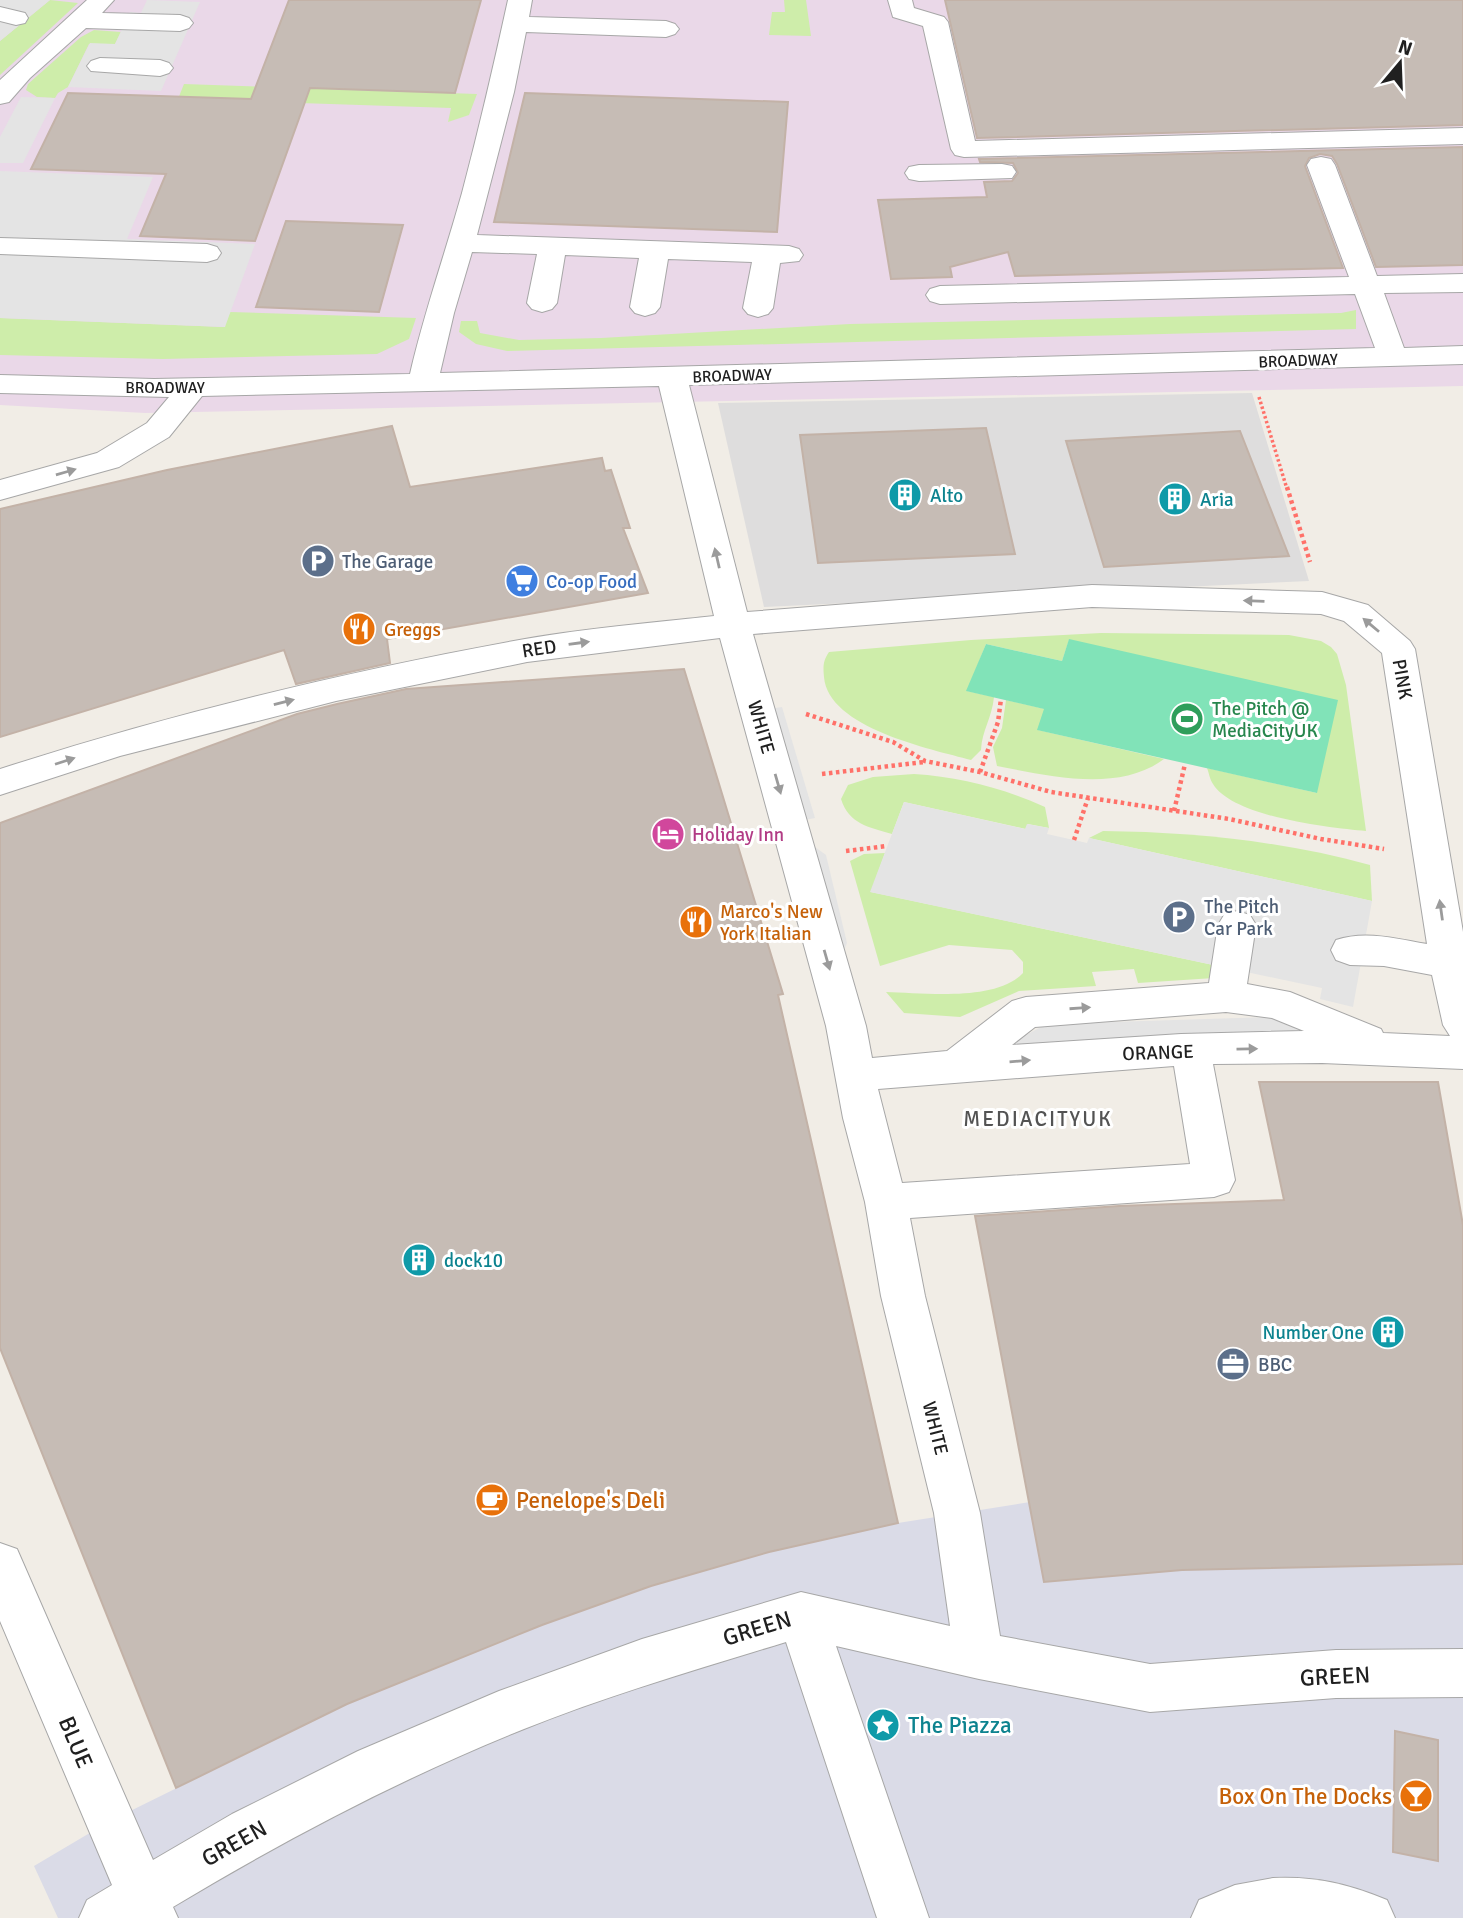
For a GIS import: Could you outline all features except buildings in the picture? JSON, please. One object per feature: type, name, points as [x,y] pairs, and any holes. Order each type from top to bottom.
[{"type":"street","points":[[0,96],[21,73],[102,0]]},
{"type":"street","points":[[900,0],[902,12],[935,22],[964,149],[1463,136]]},
{"type":"street","points":[[422,383],[439,313],[463,243],[501,92],[517,12],[666,29]]},
{"type":"street","points":[[80,20],[180,23]]},
{"type":"street","points":[[146,22],[112,66],[160,68]]},
{"type":"street","points":[[919,173],[1334,165],[1367,286],[1394,357]]},
{"type":"street","points":[[463,243],[778,255],[758,308]]},
{"type":"street","points":[[0,246],[206,253]]},
{"type":"street","points":[[542,303],[553,246]]},
{"type":"street","points":[[645,307],[655,250]]},
{"type":"street","points":[[940,295],[1463,284]]},
{"type":"street","name":"BROADWAY","points":[[0,384],[194,387],[422,383],[1463,355]]},
{"type":"street","name":"WHITE","points":[[672,377],[733,624],[846,1026],[886,1202],[904,1296],[957,1513],[979,1656]]},
{"type":"street","points":[[0,490],[108,460],[158,430],[194,387]]},
{"type":"street","name":"RED","points":[[0,782],[114,746],[336,689],[527,650],[733,624],[1092,596]]},
{"type":"street","name":"PINK","points":[[1092,596],[1322,603],[1356,613],[1398,649],[1449,963],[1463,1026]]},
{"type":"street","points":[[1226,998],[1237,925]]},
{"type":"street","points":[[1350,950],[1384,951],[1449,963]]},
{"type":"street","points":[[957,1066],[1026,1012],[1226,998],[1276,1003],[1383,1047]]},
{"type":"street","name":"ORANGE","points":[[855,1075],[1087,1055],[1191,1051],[1383,1047],[1463,1053]]},
{"type":"street","points":[[886,1202],[1214,1180],[1191,1051]]},
{"type":"street","name":"BLUE","points":[[0,1565],[133,1910]]},
{"type":"street","points":[[801,1615],[903,1918]]},
{"type":"street","name":"GREEN","points":[[133,1910],[250,1832],[353,1781],[503,1714],[642,1663],[801,1615],[979,1656],[1150,1688],[1336,1674],[1463,1673]]},
{"type":"street","points":[[1217,1918],[1232,1912],[1290,1902],[1352,1910],[1369,1918]]},
{"type":"path","points":[[1259,396],[1322,603]]},
{"type":"path","points":[[980,772],[998,722],[1001,699]]},
{"type":"path","points":[[805,714],[892,741],[925,761]]},
{"type":"path","points":[[822,774],[925,761],[980,772],[1051,792],[1229,819],[1321,839],[1433,856]]},
{"type":"path","points":[[1174,811],[1185,764]]},
{"type":"path","points":[[1074,840],[1088,797]]},
{"type":"path","points":[[836,852],[887,846]]},
{"type":"shaded area","points":[[0,0],[1463,0],[1463,386],[145,413],[0,405]]},
{"type":"shaded area","points":[[0,0],[50,0],[0,41]]},
{"type":"shaded area","points":[[147,0],[200,2],[161,91],[68,87],[90,43],[115,44],[130,12],[141,13]]},
{"type":"shaded area","points":[[21,97],[55,98],[23,163],[0,163],[0,137]]},
{"type":"shaded area","points":[[0,171],[153,177],[127,239],[255,244],[225,327],[0,318]]},
{"type":"shaded area","points":[[1252,393],[1309,581],[764,607],[718,403]]},
{"type":"shaded area","points":[[782,707],[815,818],[794,822],[762,710]]},
{"type":"shaded area","name":"The Pitch Car Park","points":[[904,802],[1025,829],[1027,824],[1049,828],[1047,834],[1087,843],[1089,838],[1372,901],[1353,1007],[1320,999],[1322,988],[870,892]]},
{"type":"shaded area","points":[[801,837],[826,855],[847,943],[834,975]]},
{"type":"shaded area","points":[[1270,1017],[1332,1040],[997,1050],[1047,1024]]},
{"type":"shaded area","name":"The Piazza","points":[[1030,1502],[1045,1582],[1182,1570],[1463,1564],[1463,1918],[58,1918],[34,1866],[110,1821],[347,1704],[542,1625],[651,1586],[769,1552],[898,1523]]},
{"type":"green space","points":[[50,0],[78,3],[0,75],[0,41]]},
{"type":"green space","points":[[784,0],[806,0],[811,36],[769,35],[772,12],[785,12]]},
{"type":"green space","points":[[94,30],[121,32],[115,44],[89,44],[68,87],[55,98],[37,97],[26,90],[28,84],[81,37]]},
{"type":"green space","points":[[184,84],[477,94],[469,115],[448,122],[451,108],[178,99]]},
{"type":"green space","points":[[1356,310],[1356,329],[507,351],[476,344],[459,332],[461,321],[477,321],[480,333],[519,340],[850,324],[1341,313]]},
{"type":"green space","points":[[230,312],[416,318],[409,339],[377,354],[163,359],[0,355],[0,318],[224,327]]},
{"type":"green space","points":[[1101,633],[1289,635],[1321,641],[1331,647],[1337,654],[1346,685],[1366,831],[1283,819],[1240,805],[1224,795],[1212,782],[1207,768],[1317,793],[1069,640],[1062,661],[986,644],[967,691],[994,697],[981,750],[971,760],[884,734],[862,723],[843,710],[830,695],[824,677],[824,664],[829,652]]},
{"type":"green space","name":"The Pitch @ MediaCityUK","points":[[1069,639],[1338,700],[1317,793],[1037,730],[1044,709],[966,691],[986,644],[1062,661]]},
{"type":"green space","points":[[1006,700],[1045,709],[1038,730],[1164,759],[1126,776],[1105,779],[1061,777],[997,766],[993,747],[1002,728]]},
{"type":"green space","points":[[914,774],[965,781],[1029,800],[1045,807],[1049,828],[1028,824],[1026,829],[904,802],[892,834],[854,819],[841,799],[848,785],[873,777]]},
{"type":"green space","points":[[1103,831],[1238,839],[1370,865],[1372,901],[1089,838]]},
{"type":"green space","points":[[885,853],[871,892],[1218,966],[1214,978],[1138,983],[1134,969],[1092,972],[1096,986],[1019,991],[960,1017],[904,1013],[886,992],[978,992],[1011,982],[1023,973],[1023,962],[1012,950],[949,945],[880,966],[850,861],[864,854]]},
{"type":"place","name":"Alto","points":[[905,495]]},
{"type":"place","name":"Aria","points":[[1175,499]]},
{"type":"place","name":"The Garage","points":[[318,561]]},
{"type":"place","name":"Co-op Food","points":[[522,581]]},
{"type":"place","name":"Greggs","points":[[359,629]]},
{"type":"place","name":"The Pitch @ MediaCityUK","points":[[1187,719]]},
{"type":"place","name":"Holiday Inn","points":[[668,834]]},
{"type":"place","name":"The Pitch Car Park","points":[[1179,917]]},
{"type":"place","name":"Marco's New York Italian","points":[[696,922]]},
{"type":"place","name":"dock10","points":[[419,1260]]},
{"type":"place","name":"Number One","points":[[1388,1332]]},
{"type":"place","name":"BBC","points":[[1233,1364]]},
{"type":"place","name":"Penelope's Deli","points":[[492,1500]]},
{"type":"place","name":"The Piazza","points":[[883,1725]]},
{"type":"place","name":"Box On The Docks","points":[[1416,1796]]},
{"type":"district","name":"MEDIACITYUK","points":[[1038,1119]]}]
